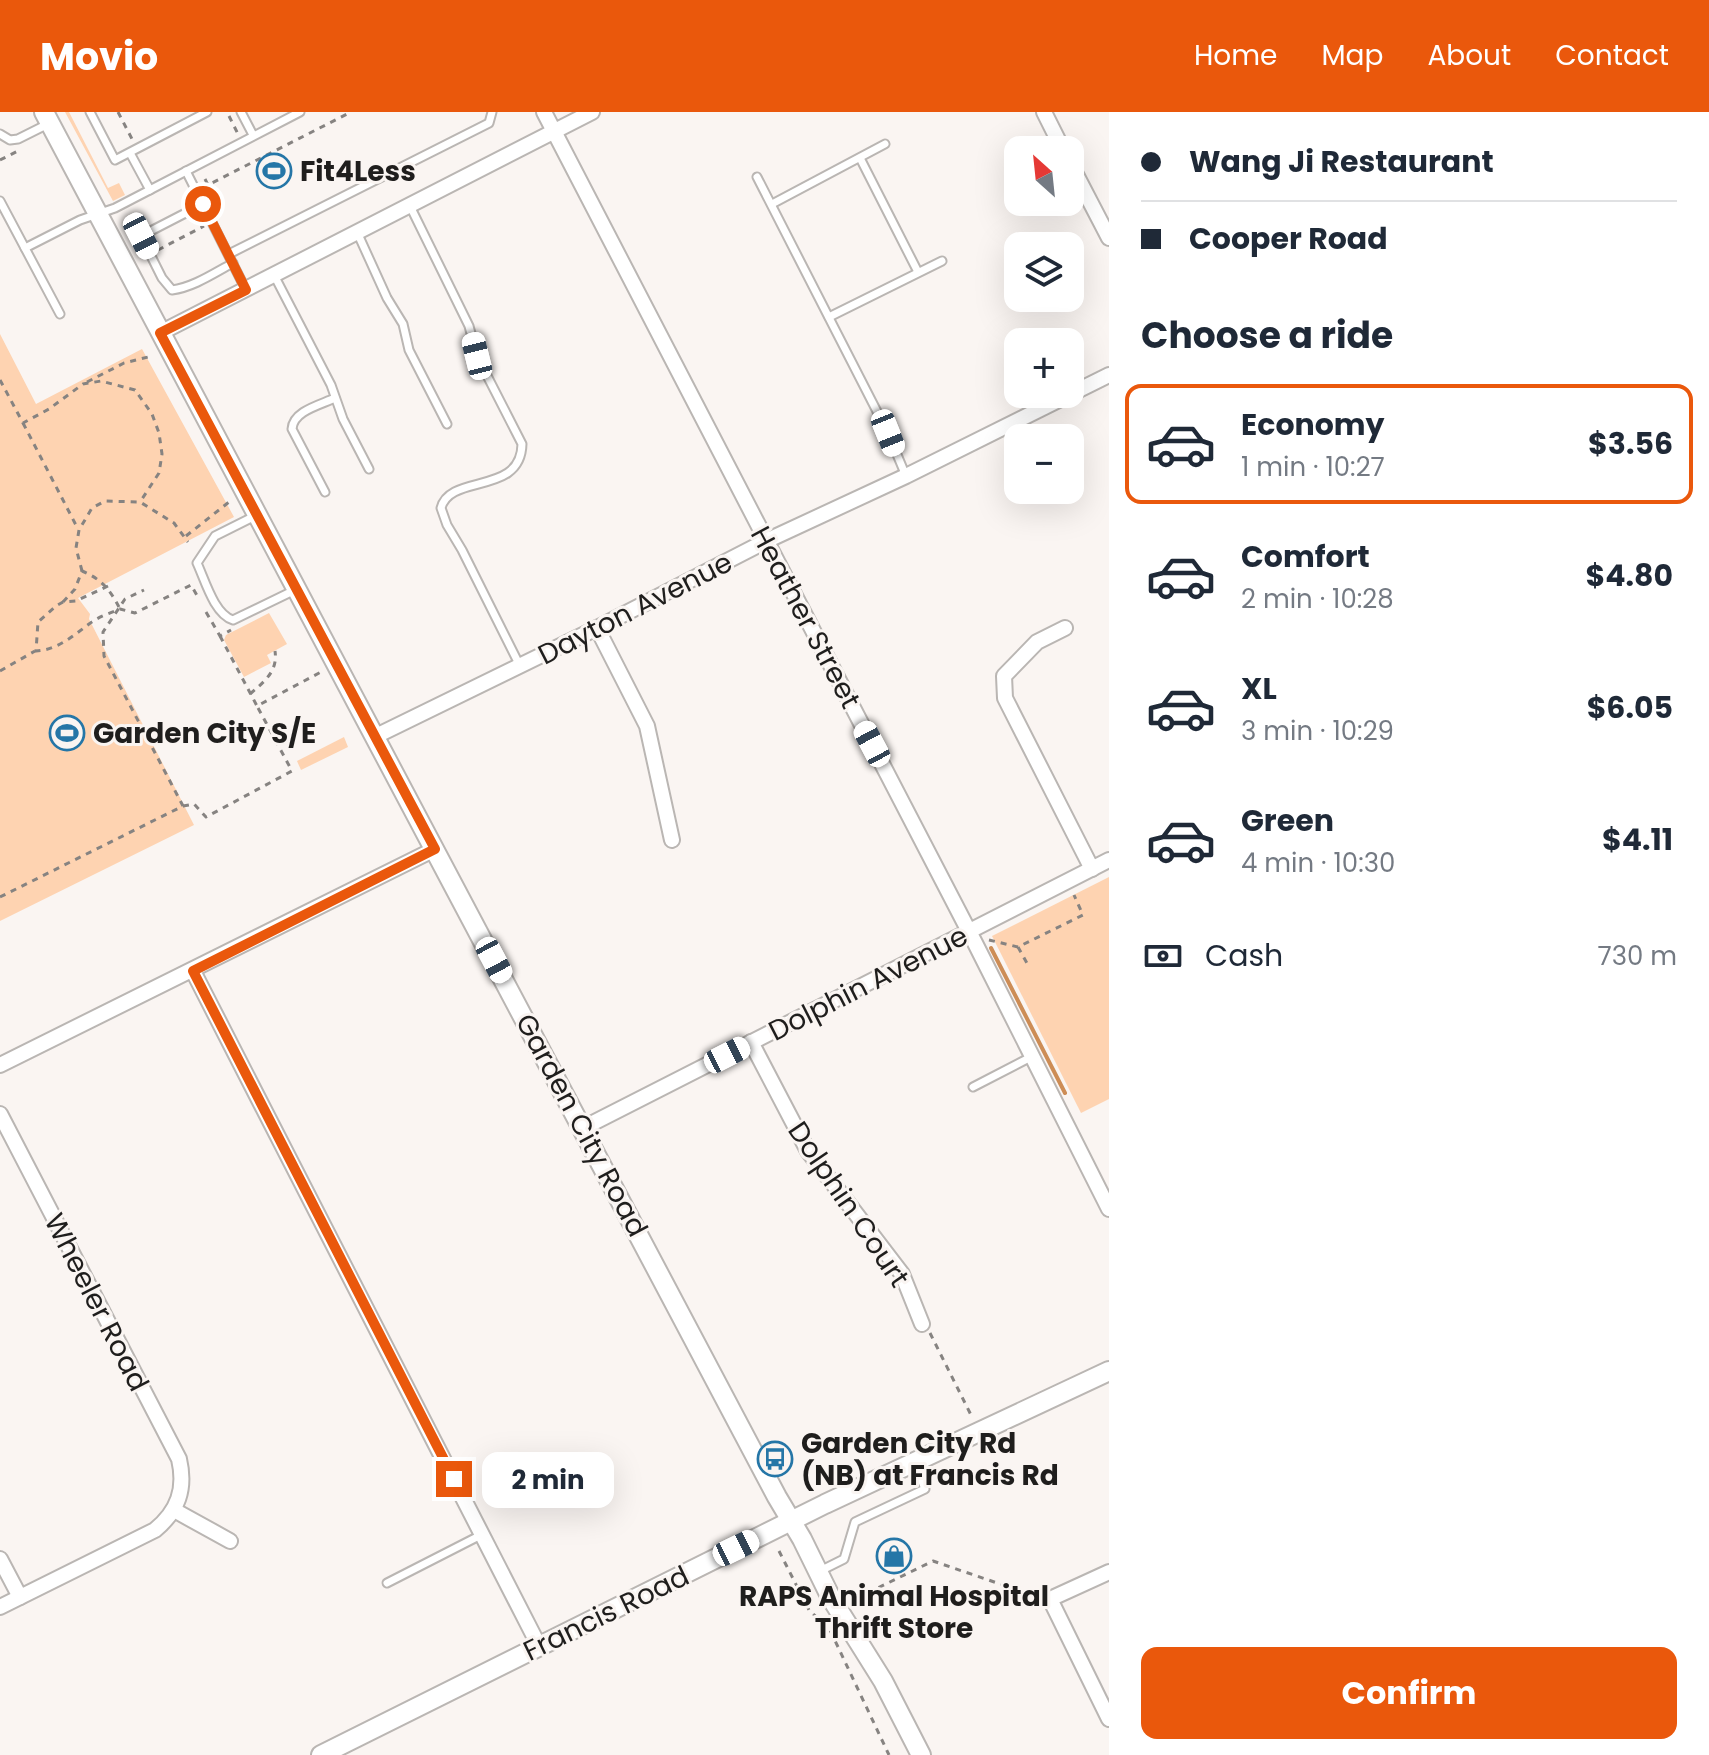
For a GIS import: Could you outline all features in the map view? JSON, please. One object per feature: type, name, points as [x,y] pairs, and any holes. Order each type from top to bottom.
[{"type":"street","name":"Heather Street","points":[[544,112],[969,931],[1109,1209]]},
{"type":"street","points":[[160,333],[592,112]]},
{"type":"street","points":[[1044,112],[1056,136]]},
{"type":"street","name":"Garden City Road","points":[[47,117],[831,1598],[883,1681],[921,1755]]},
{"type":"street","points":[[1084,190],[1109,238]]},
{"type":"street","name":"Dayton Avenue","points":[[376,736],[766,541],[906,476],[1109,375]]},
{"type":"street","points":[[597,628],[647,726],[672,840]]},
{"type":"street","points":[[1065,628],[1037,642],[1004,676],[1005,698],[1092,869]]},
{"type":"street","points":[[0,1065],[435,849]]},
{"type":"street","name":"Dolphin Avenue","points":[[583,1128],[1109,860]]},
{"type":"street","points":[[193,971],[539,1646]]},
{"type":"street","name":"Dolphin Court","points":[[751,1042],[808,1151],[902,1274],[922,1324]]},
{"type":"street","name":"Wheeler Road","points":[[0,1114],[179,1459],[183,1483],[174,1510]]},
{"type":"street","name":"Francis Road","points":[[321,1755],[791,1520],[1109,1371]]},
{"type":"street","points":[[0,1607],[155,1530],[174,1510],[230,1541]]},
{"type":"street","points":[[0,1559],[20,1597]]},
{"type":"street","points":[[1109,1572],[1050,1599],[1109,1719]]},
{"type":"lane","points":[[90,112],[115,160],[207,112]]},
{"type":"lane","points":[[241,112],[253,135]]},
{"type":"lane","points":[[25,248],[150,190],[300,112]]},
{"type":"lane","points":[[229,254],[489,123],[492,112]]},
{"type":"lane","points":[[0,134],[10,140],[18,139],[47,117]]},
{"type":"lane","points":[[772,204],[885,144]]},
{"type":"lane","points":[[130,153],[150,190]]},
{"type":"lane","points":[[860,158],[918,272]]},
{"type":"lane","points":[[186,171],[246,290]]},
{"type":"lane","points":[[757,177],[888,433],[906,476]]},
{"type":"lane","points":[[0,201],[60,314]]},
{"type":"lane","points":[[203,204],[141,236],[162,278],[172,290],[188,287],[233,263]]},
{"type":"lane","points":[[410,206],[469,326],[477,356],[522,444],[522,454],[513,471],[448,497],[441,508],[520,666]]},
{"type":"lane","points":[[357,232],[387,298],[403,324],[409,350],[447,424]]},
{"type":"lane","points":[[829,317],[942,261]]},
{"type":"lane","points":[[274,275],[331,385],[369,469]]},
{"type":"lane","points":[[325,492],[292,429],[293,421],[298,416],[335,398]]},
{"type":"lane","points":[[256,515],[215,536],[197,563],[220,610],[226,618],[233,620],[296,589]]},
{"type":"lane","points":[[973,1087],[1033,1057]]},
{"type":"lane","points":[[818,1572],[844,1559],[855,1522],[925,1489],[914,1462]]},
{"type":"lane","points":[[387,1583],[482,1534]]},
{"type":"path","points":[[205,179],[208,185],[278,152],[351,112]]},
{"type":"path","points":[[229,116],[238,134]]},
{"type":"path","points":[[162,258],[158,250],[204,226],[199,216]]},
{"type":"path","points":[[23,423],[49,409],[83,384],[124,363],[152,356]]},
{"type":"path","points":[[0,380],[79,530]]},
{"type":"path","points":[[83,384],[101,381],[135,390],[152,414],[162,454],[159,473],[140,502]]},
{"type":"path","points":[[36,651],[38,622],[75,589],[82,571],[76,548],[79,530],[92,508],[105,501],[140,502],[174,523],[188,542]]},
{"type":"path","points":[[186,536],[229,502]]},
{"type":"path","points":[[82,571],[108,586],[120,609]]},
{"type":"path","points":[[0,671],[36,651],[70,639],[93,621],[120,609],[135,613],[191,585],[292,771],[206,817],[194,804],[183,806],[0,897]]},
{"type":"path","points":[[63,602],[76,601],[108,586]]},
{"type":"path","points":[[144,590],[125,599],[103,632],[104,656],[183,806]]},
{"type":"path","points":[[220,636],[233,629]]},
{"type":"path","points":[[250,694],[272,673],[275,651]]},
{"type":"path","points":[[257,706],[321,672]]},
{"type":"path","points":[[983,939],[1018,947],[1083,915],[1067,881]]},
{"type":"path","points":[[1018,947],[1028,965]]},
{"type":"path","points":[[922,1324],[935,1340],[971,1415]]},
{"type":"path","points":[[779,1551],[809,1610],[830,1630],[889,1755]]},
{"type":"path","points":[[857,1598],[933,1561],[1050,1599]]},
{"type":"shaded area","points":[[65,112],[69,112],[108,188],[119,183],[125,195],[113,201]]},
{"type":"shaded area","points":[[0,334],[36,404],[142,349],[234,517],[78,598],[90,614],[89,619],[194,825],[0,921]]},
{"type":"shaded area","points":[[269,613],[287,644],[267,655],[271,663],[244,677],[224,640],[226,635]]},
{"type":"shaded area","points":[[344,737],[348,747],[301,770],[297,761]]},
{"type":"shaded area","points":[[1109,877],[1109,1099],[1081,1113],[992,936]]},
{"type":"waterway","points":[[991,948],[1065,1093]]},
{"type":"place","name":"Fit4Less","points":[[274,171]]},
{"type":"place","name":"Garden City S/E","points":[[67,733]]},
{"type":"place","name":"Garden City Rd (NB) at Francis Rd","points":[[775,1459]]},
{"type":"place","name":"RAPS Animal Hospital Thrift Store","points":[[894,1556]]},
{"type":"route","points":[[203,204],[246,290],[160,333],[435,849],[193,971],[454,1479]]}]
